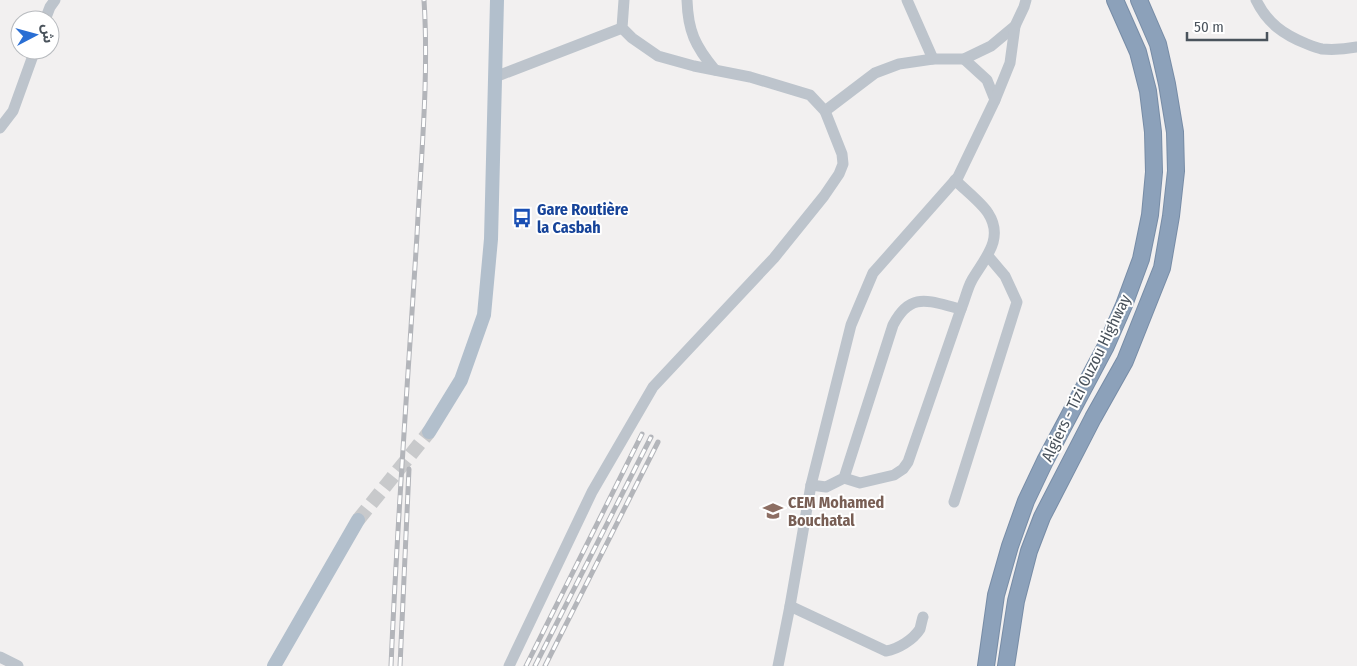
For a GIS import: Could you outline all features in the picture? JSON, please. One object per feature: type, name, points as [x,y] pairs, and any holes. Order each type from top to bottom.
[{"type":"highway","name":"Algiers - Tizi Ouzou Highway","points":[[986,666],[996,595],[1010,546],[1026,501],[1106,346],[1124,305],[1141,259],[1145,241],[1150,215],[1154,172],[1153,132],[1148,91],[1138,52],[1115,0]]},
{"type":"highway","name":"Algiers - Tizi Ouzou Highway","points":[[1006,666],[1016,601],[1029,550],[1042,517],[1125,361],[1162,268],[1176,171],[1175,132],[1158,44],[1139,0]]},
{"type":"main road","points":[[429,432],[460,380],[484,315],[491,239],[497,0]]},
{"type":"main road","points":[[274,666],[358,520]]},
{"type":"street","points":[[509,666],[592,492],[653,387],[774,258],[824,196],[843,164],[842,154],[825,110],[810,95],[750,77],[658,56],[632,38],[622,28],[624,0]]},
{"type":"street","points":[[687,0],[689,27],[700,52],[715,70]]},
{"type":"street","points":[[907,0],[933,59]]},
{"type":"street","points":[[778,666],[811,485],[851,324],[873,273],[958,177],[995,100],[1010,63],[1015,26],[1026,0]]},
{"type":"street","points":[[1256,0],[1272,24],[1291,38],[1320,49],[1357,47]]},
{"type":"street","points":[[825,110],[875,74],[899,64],[933,59],[964,59],[991,46],[1015,26]]},
{"type":"street","points":[[495,77],[622,28]]},
{"type":"street","points":[[964,59],[987,80],[995,100]]},
{"type":"street","points":[[0,128],[13,111],[31,60]]},
{"type":"street","points":[[811,485],[826,487],[844,478],[860,483],[894,475],[903,469],[908,462],[971,282],[988,256],[993,244],[993,224],[988,213],[954,180]]},
{"type":"street","points":[[954,502],[1017,302],[1005,276],[988,256]]},
{"type":"street","points":[[844,478],[893,325],[899,315],[910,304],[923,301],[961,309]]},
{"type":"street","points":[[790,606],[886,651],[892,650],[910,640],[920,629],[923,617]]},
{"type":"street","points":[[0,656],[18,666]]},
{"type":"tunnel","points":[[358,520],[429,432]]},
{"type":"railway","points":[[391,666],[399,504],[424,118],[426,59],[424,0]]},
{"type":"railway","points":[[526,666],[642,434]]},
{"type":"railway","points":[[535,666],[651,437]]},
{"type":"railway","points":[[545,666],[658,442]]},
{"type":"railway","points":[[400,666],[409,469]]},
{"type":"place","name":"Gare Routière la Casbah","points":[[522,218]]},
{"type":"place","name":"CEM Mohamed Bouchatal","points":[[773,511]]}]
